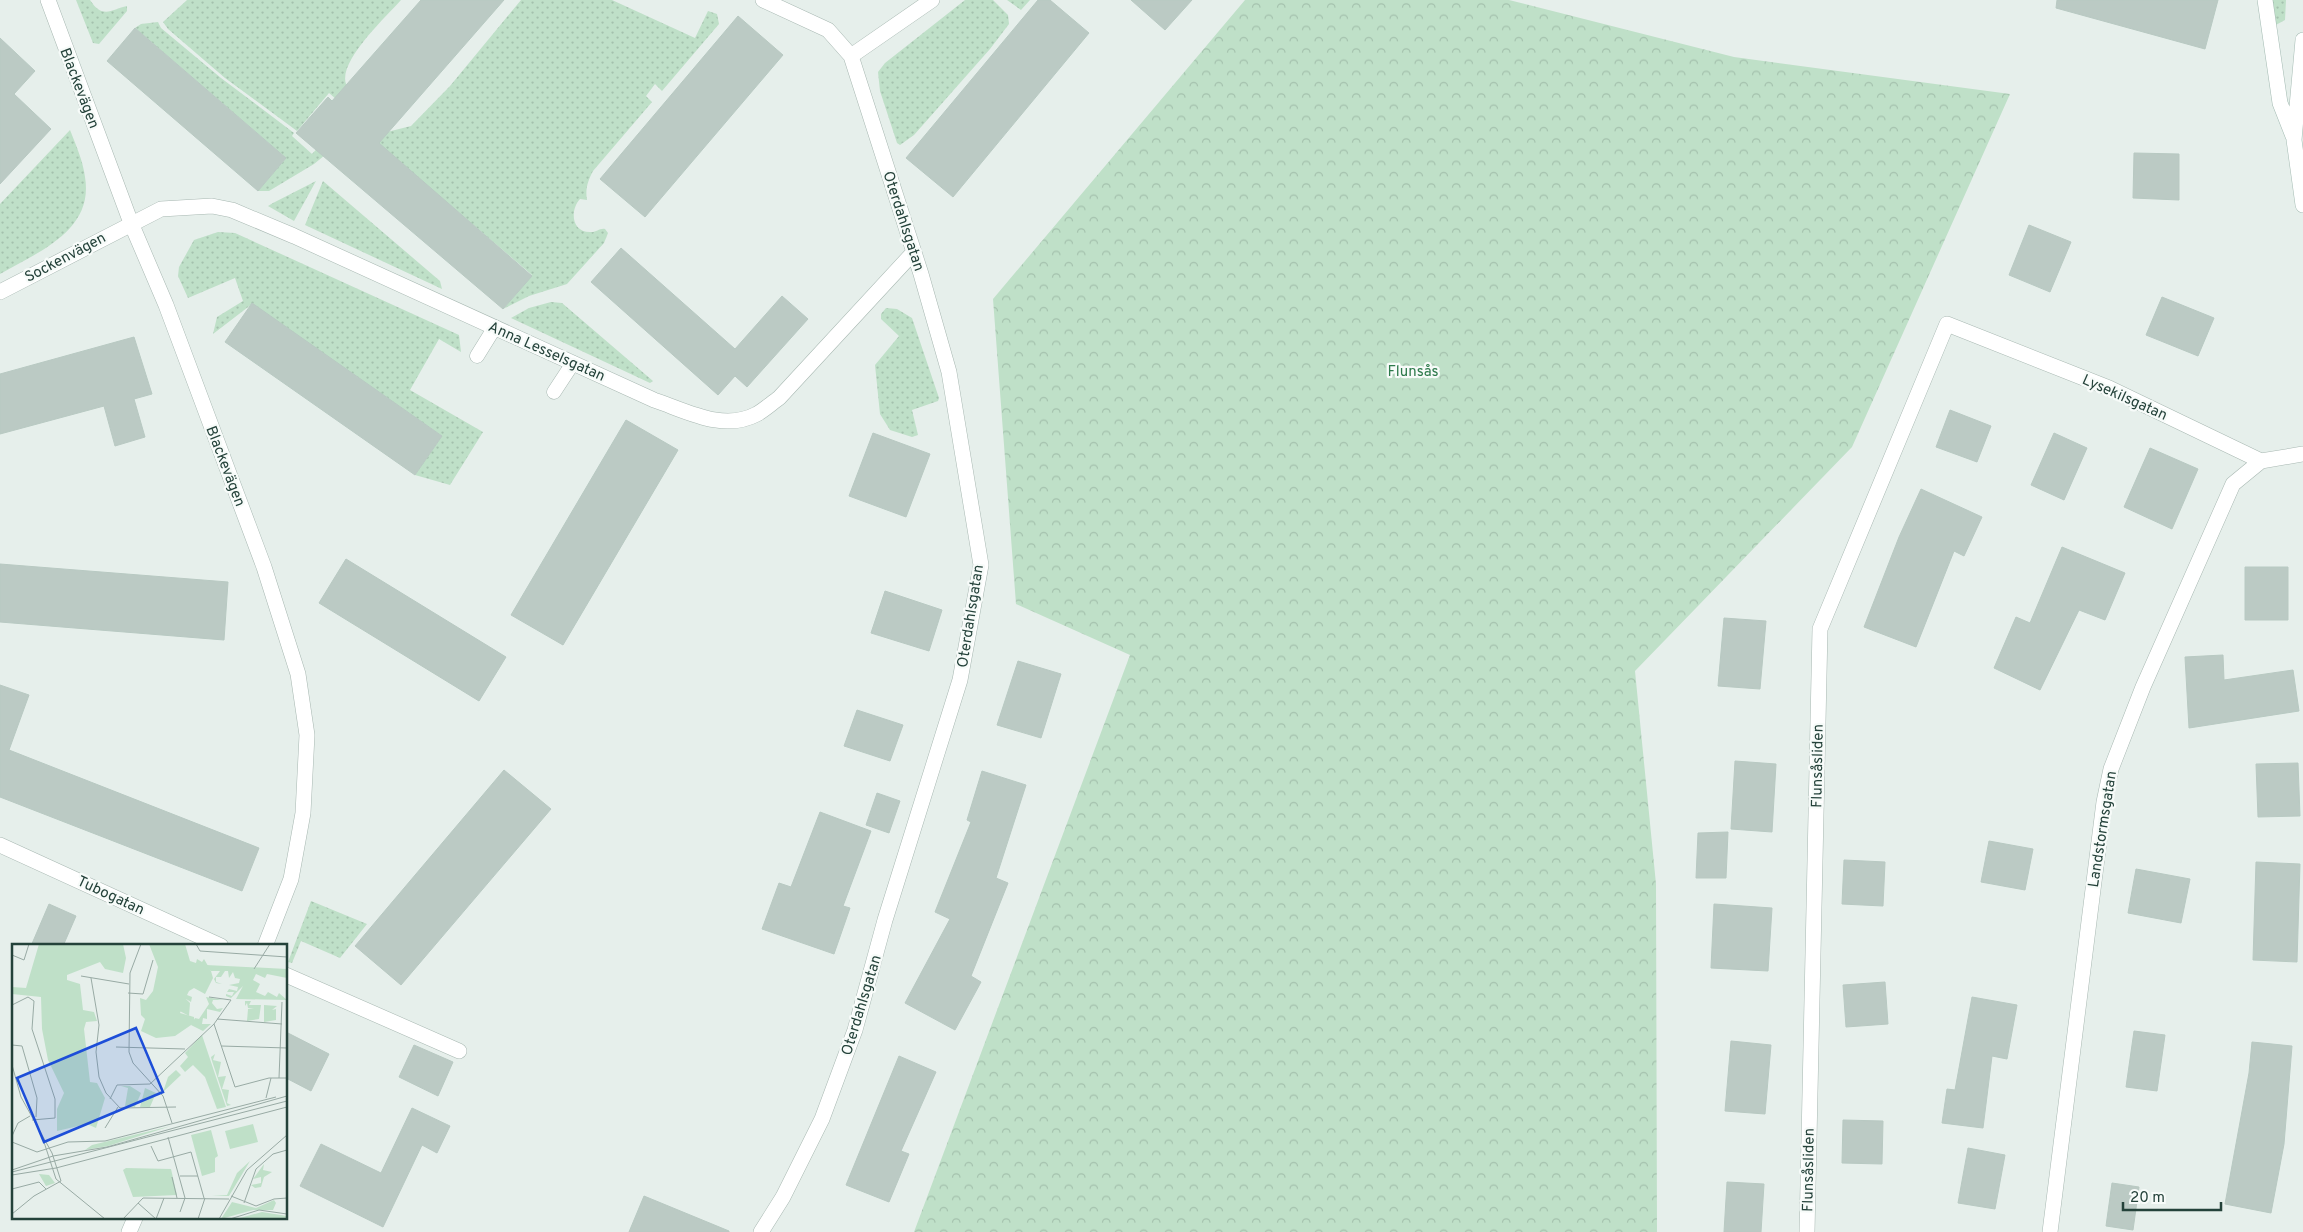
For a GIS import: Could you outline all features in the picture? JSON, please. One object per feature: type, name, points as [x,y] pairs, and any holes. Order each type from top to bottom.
[{"type":"street","name":"Blackevägen","points":[[48,0],[131,223],[166,305],[264,567],[298,674],[307,735],[304,812],[291,879],[266,944]]},
{"type":"street","name":"Oterdahlsgatan","points":[[761,1232],[783,1197],[822,1119],[855,1030],[885,920],[960,680],[982,565],[949,372],[921,274],[851,56],[828,30],[762,0]]},
{"type":"street","points":[[851,56],[932,0]]},
{"type":"street","points":[[2265,0],[2280,103],[2294,140],[2303,205]]},
{"type":"street","points":[[2294,140],[2303,40]]},
{"type":"street","name":"Anna Lesselsgatan","points":[[131,223],[161,209],[182,206],[212,206],[232,210],[654,400],[711,421],[735,421],[756,414],[779,398],[913,253]]},
{"type":"street","name":"Sockenvägen","points":[[0,292],[131,223]]},
{"type":"street","name":"Lysekilsgatan","points":[[1947,324],[2110,388],[2260,461]]},
{"type":"street","name":"Flunsåsliden","points":[[1807,1232],[1820,628],[1947,324]]},
{"type":"street","points":[[2260,461],[2303,454]]},
{"type":"street","name":"Landstormsgatan","points":[[2050,1232],[2101,822],[2110,769],[2143,687],[2233,484],[2260,461]]},
{"type":"street","name":"Tubogatan","points":[[0,845],[217,944]]},
{"type":"street","points":[[288,976],[459,1051]]},
{"type":"street","points":[[128,1232],[134,1220]]},
{"type":"lane","points":[[477,356],[495,327]]},
{"type":"lane","points":[[554,392],[573,363]]},
{"type":"green space","points":[[76,0],[90,0],[99,10],[103,11],[108,12],[127,6],[127,11],[99,44],[93,43]]},
{"type":"green space","points":[[187,0],[401,0],[365,40],[356,52],[345,74],[346,84],[366,117],[363,124],[314,164],[269,191],[258,191],[286,158],[135,28],[141,24],[158,22],[161,28],[221,78],[294,133],[292,136],[312,154],[351,112],[329,93],[297,131],[225,78],[168,29],[163,22]]},
{"type":"green space","points":[[521,0],[612,0],[695,38],[708,11],[717,14],[719,24],[662,91],[655,84],[646,96],[652,102],[593,171],[587,185],[587,200],[580,199],[575,209],[574,220],[579,228],[584,231],[592,232],[605,229],[608,233],[604,243],[567,284],[529,296],[503,309],[532,275],[375,141],[383,133],[411,126],[450,86]]},
{"type":"green space","points":[[965,0],[993,0],[1008,15],[1009,24],[990,49],[914,135],[900,145],[897,143],[880,91],[878,72],[885,63]]},
{"type":"green space","points":[[1007,0],[1030,0],[1021,10]]},
{"type":"green space","name":"Flunsås","points":[[1245,0],[1509,0],[1734,57],[2010,94],[1852,447],[1635,671],[1656,884],[1657,1232],[914,1232],[1130,655],[1016,604],[993,299]]},
{"type":"green space","points":[[2263,0],[2286,0],[2285,20],[2272,27]]},
{"type":"green space","points":[[70,130],[81,159],[85,177],[85,196],[81,212],[72,226],[60,238],[0,274],[0,204]]},
{"type":"green space","points":[[316,181],[294,221],[268,206],[273,203]]},
{"type":"green space","points":[[323,181],[440,281],[442,289],[305,225]]},
{"type":"green space","points":[[218,232],[235,233],[459,335],[461,352],[439,339],[410,390],[483,432],[450,485],[415,475],[442,436],[252,304],[213,334],[217,317],[243,301],[235,278],[188,298],[178,276],[179,267],[194,240]]},
{"type":"green space","points":[[551,302],[562,303],[653,381],[650,383],[511,318],[529,308]]},
{"type":"green space","points":[[886,308],[897,309],[912,318],[939,398],[938,401],[912,410],[918,435],[912,437],[890,430],[880,414],[875,365],[899,336],[881,319],[881,314]]},
{"type":"green space","points":[[311,901],[367,924],[340,958],[301,941],[292,963],[288,962]]},
{"type":"building","points":[[421,0],[504,0],[379,143],[532,276],[503,309],[296,133],[328,97],[332,101]]},
{"type":"building","points":[[1038,0],[1050,0],[1089,33],[953,197],[906,158]]},
{"type":"building","points":[[1131,0],[1192,0],[1165,30]]},
{"type":"building","points":[[2057,0],[2218,0],[2205,49],[2056,8]]},
{"type":"building","points":[[738,16],[783,55],[645,217],[600,179]]},
{"type":"building","points":[[135,28],[286,158],[258,191],[107,61]]},
{"type":"building","points":[[0,38],[35,71],[14,94],[51,129],[0,184]]},
{"type":"building","points":[[2134,153],[2179,154],[2179,200],[2133,198]]},
{"type":"building","points":[[2029,225],[2071,242],[2050,292],[2009,275]]},
{"type":"building","points":[[621,248],[735,349],[782,296],[808,319],[747,387],[735,376],[718,395],[591,282]]},
{"type":"building","points":[[2162,297],[2214,318],[2198,356],[2146,335]]},
{"type":"building","points":[[252,303],[442,436],[415,475],[225,342]]},
{"type":"building","points":[[134,337],[152,394],[134,399],[145,437],[115,446],[104,406],[0,434],[0,374]]},
{"type":"building","points":[[1950,410],[1991,426],[1977,462],[1936,447]]},
{"type":"building","points":[[626,420],[678,450],[563,645],[511,615]]},
{"type":"building","points":[[873,433],[930,454],[906,517],[849,496]]},
{"type":"building","points":[[2054,433],[2087,448],[2064,500],[2031,485]]},
{"type":"building","points":[[2150,448],[2198,469],[2172,529],[2124,507]]},
{"type":"building","points":[[1921,489],[1982,517],[1964,556],[1954,551],[1916,647],[1864,627],[1899,537]]},
{"type":"building","points":[[2062,547],[2125,573],[2105,620],[2079,610],[2040,690],[1994,668],[2016,617],[2030,623]]},
{"type":"building","points":[[346,559],[506,657],[479,701],[319,603]]},
{"type":"building","points":[[0,564],[228,582],[224,640],[0,622]]},
{"type":"building","points":[[2245,567],[2288,567],[2288,620],[2245,620]]},
{"type":"building","points":[[885,591],[942,610],[929,651],[871,633]]},
{"type":"building","points":[[1724,618],[1766,621],[1760,689],[1718,686]]},
{"type":"building","points":[[2223,655],[2224,680],[2293,670],[2299,711],[2189,728],[2185,657]]},
{"type":"building","points":[[1018,661],[1061,674],[1041,738],[997,725]]},
{"type":"building","points":[[0,685],[29,695],[9,750],[259,848],[242,891],[0,797]]},
{"type":"building","points":[[857,710],[903,725],[890,761],[844,746]]},
{"type":"building","points":[[1735,761],[1776,764],[1772,832],[1731,829]]},
{"type":"building","points":[[2298,763],[2300,816],[2258,817],[2256,764]]},
{"type":"building","points":[[504,770],[551,809],[401,985],[355,946]]},
{"type":"building","points":[[982,771],[1026,785],[996,878],[1008,883],[971,976],[981,982],[955,1030],[905,1003],[950,919],[935,912],[971,822],[967,820]]},
{"type":"building","points":[[877,793],[900,801],[889,833],[866,825]]},
{"type":"building","points":[[820,812],[871,831],[843,906],[850,908],[834,954],[762,929],[779,883],[791,887]]},
{"type":"building","points":[[1728,832],[1726,878],[1696,878],[1698,833]]},
{"type":"building","points":[[1989,841],[2033,849],[2025,890],[1981,882]]},
{"type":"building","points":[[1844,860],[1885,862],[1883,906],[1842,904]]},
{"type":"building","points":[[2256,862],[2300,864],[2297,962],[2253,960]]},
{"type":"building","points":[[2136,869],[2190,879],[2181,923],[2128,913]]},
{"type":"building","points":[[49,904],[76,916],[64,944],[32,944]]},
{"type":"building","points":[[1714,904],[1772,908],[1768,971],[1711,968]]},
{"type":"building","points":[[1885,982],[1888,1024],[1846,1027],[1843,985]]},
{"type":"building","points":[[1972,997],[2017,1005],[2007,1059],[1992,1056],[1983,1128],[1942,1123],[1947,1089],[1955,1090]]},
{"type":"building","points":[[2134,1031],[2165,1035],[2157,1091],[2126,1087]]},
{"type":"building","points":[[288,1033],[329,1054],[311,1091],[288,1079]]},
{"type":"building","points":[[1731,1041],[1771,1045],[1765,1114],[1725,1111]]},
{"type":"building","points":[[2252,1042],[2292,1046],[2284,1144],[2271,1213],[2225,1204],[2249,1073]]},
{"type":"building","points":[[414,1045],[453,1062],[438,1096],[399,1077]]},
{"type":"building","points":[[899,1056],[936,1072],[901,1151],[909,1154],[889,1202],[846,1185]]},
{"type":"building","points":[[412,1108],[450,1126],[437,1153],[422,1145],[383,1227],[300,1186],[321,1144],[381,1173]]},
{"type":"building","points":[[1843,1120],[1883,1121],[1882,1164],[1842,1163]]},
{"type":"building","points":[[1968,1148],[2005,1155],[1995,1209],[1958,1203]]},
{"type":"building","points":[[1727,1182],[1764,1184],[1761,1232],[1724,1232]]},
{"type":"building","points":[[2112,1183],[2139,1187],[2133,1230],[2106,1226]]},
{"type":"building","points":[[644,1196],[729,1231],[729,1232],[629,1232]]}]
